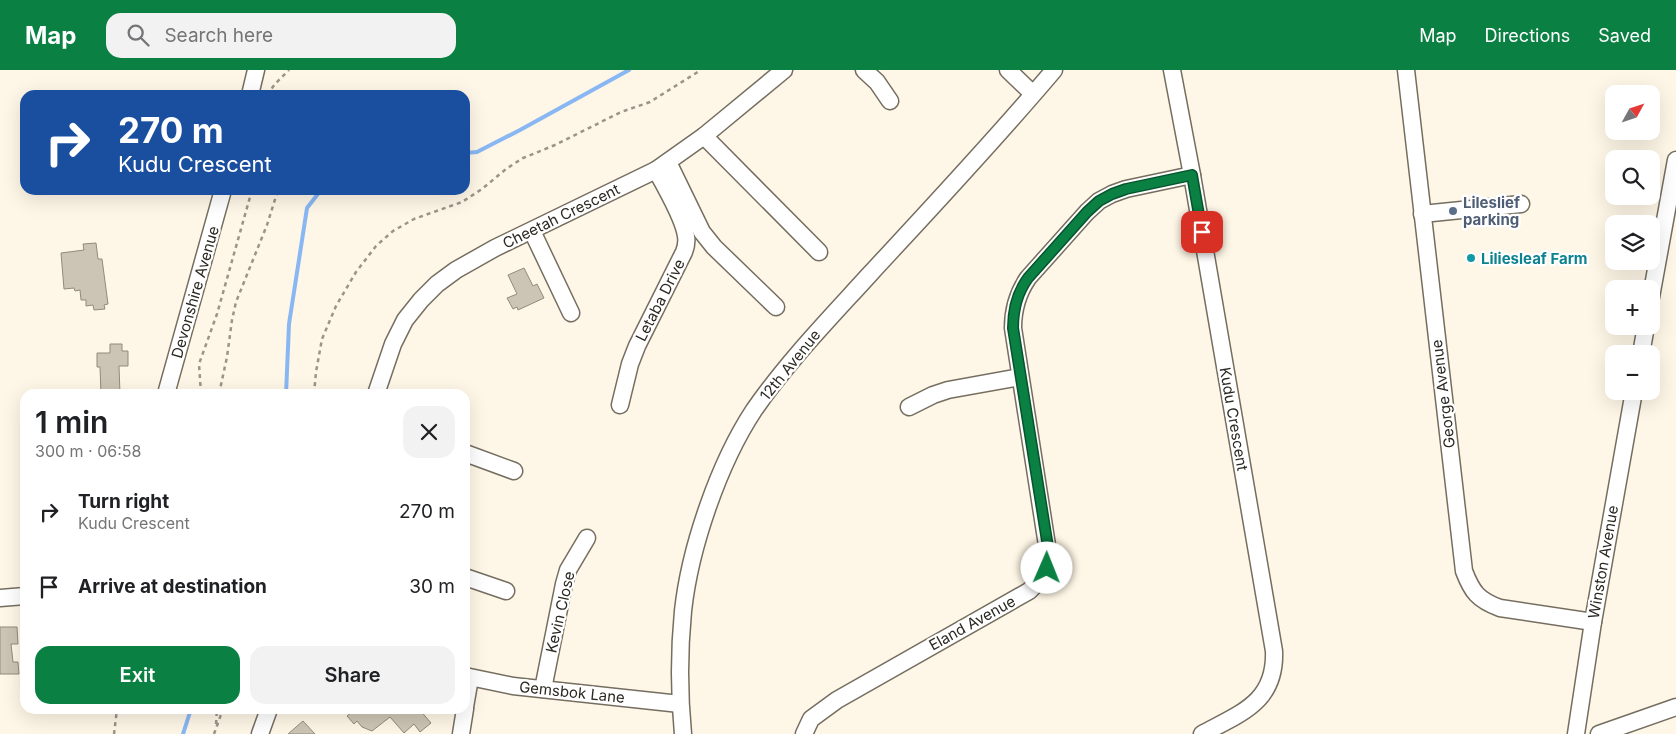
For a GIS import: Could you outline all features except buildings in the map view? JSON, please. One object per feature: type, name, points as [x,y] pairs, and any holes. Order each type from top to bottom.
[{"type":"street","points":[[251,90],[256,70]]},
{"type":"street","name":"Cheetah Crescent","points":[[378,389],[393,344],[405,320],[436,284],[456,270],[495,248],[662,166],[704,136],[784,70]]},
{"type":"street","points":[[864,70],[877,82],[890,101]]},
{"type":"street","points":[[1008,70],[1033,94]]},
{"type":"street","name":"12th Avenue","points":[[683,734],[680,704],[680,652],[683,609],[691,566],[708,505],[729,455],[754,411],[782,373],[1054,70]]},
{"type":"street","name":"Kudu Crescent","points":[[1172,70],[1192,175],[1275,665],[1272,678],[1263,694],[1252,705],[1238,715],[1202,734]]},
{"type":"street","name":"George Avenue","points":[[1406,70],[1464,571],[1470,586],[1477,596],[1488,604],[1500,608],[1593,622]]},
{"type":"street","points":[[704,136],[819,252]]},
{"type":"street","points":[[1654,280],[1676,160]]},
{"type":"street","points":[[662,166],[702,232],[714,247],[776,307]]},
{"type":"street","name":"Letaba Drive","points":[[620,405],[630,364],[637,346],[687,243],[686,234],[662,166]]},
{"type":"street","name":"Eland Avenue","points":[[804,734],[811,718],[823,708],[1029,591],[1044,576],[1049,558],[1013,328],[1013,314],[1020,288],[1099,201],[1126,189],[1192,175]]},
{"type":"street","name":"Devonshire Avenue","points":[[167,389],[222,195]]},
{"type":"street","points":[[1422,214],[1521,204]]},
{"type":"street","points":[[532,230],[571,313]]},
{"type":"street","points":[[909,407],[948,390],[1020,377]]},
{"type":"street","name":"Winston Avenue","points":[[1576,734],[1593,622],[1632,400]]},
{"type":"street","points":[[470,455],[514,471]]},
{"type":"street","name":"Kevin Close","points":[[543,689],[568,570],[587,538]]},
{"type":"street","points":[[470,579],[506,591]]},
{"type":"street","points":[[0,598],[20,596]]},
{"type":"street","name":"Gemsbok Lane","points":[[470,677],[513,686],[680,704]]},
{"type":"street","points":[[1599,734],[1676,707]]},
{"type":"street","points":[[260,734],[267,714]]},
{"type":"street","points":[[461,734],[464,714]]},
{"type":"path","points":[[271,90],[289,70]]},
{"type":"path","points":[[314,389],[322,339],[336,306],[356,272],[376,246],[393,231],[414,219],[462,202],[523,158],[555,145],[621,112],[650,102],[701,70]]},
{"type":"path","points":[[201,389],[199,364],[217,314],[251,195]]},
{"type":"path","points":[[220,389],[236,302],[264,233],[276,195]]},
{"type":"path","points":[[114,734],[116,714]]},
{"type":"path","points":[[216,728],[217,714]]},
{"type":"path","points":[[214,734],[221,714]]},
{"type":"waterway","points":[[470,153],[477,152],[520,130],[629,70]]},
{"type":"waterway","points":[[286,389],[289,324],[307,208],[317,195]]},
{"type":"waterway","points":[[183,734],[189,714]]},
{"type":"place","name":"Lileslief parking","points":[[1453,211]]},
{"type":"place","name":"Liliesleaf Farm","points":[[1471,258]]},
{"type":"route","points":[[1047,568],[1049,558],[1048,547],[1013,328],[1013,314],[1020,288],[1087,212],[1099,201],[1126,189],[1192,175],[1202,232]]}]
